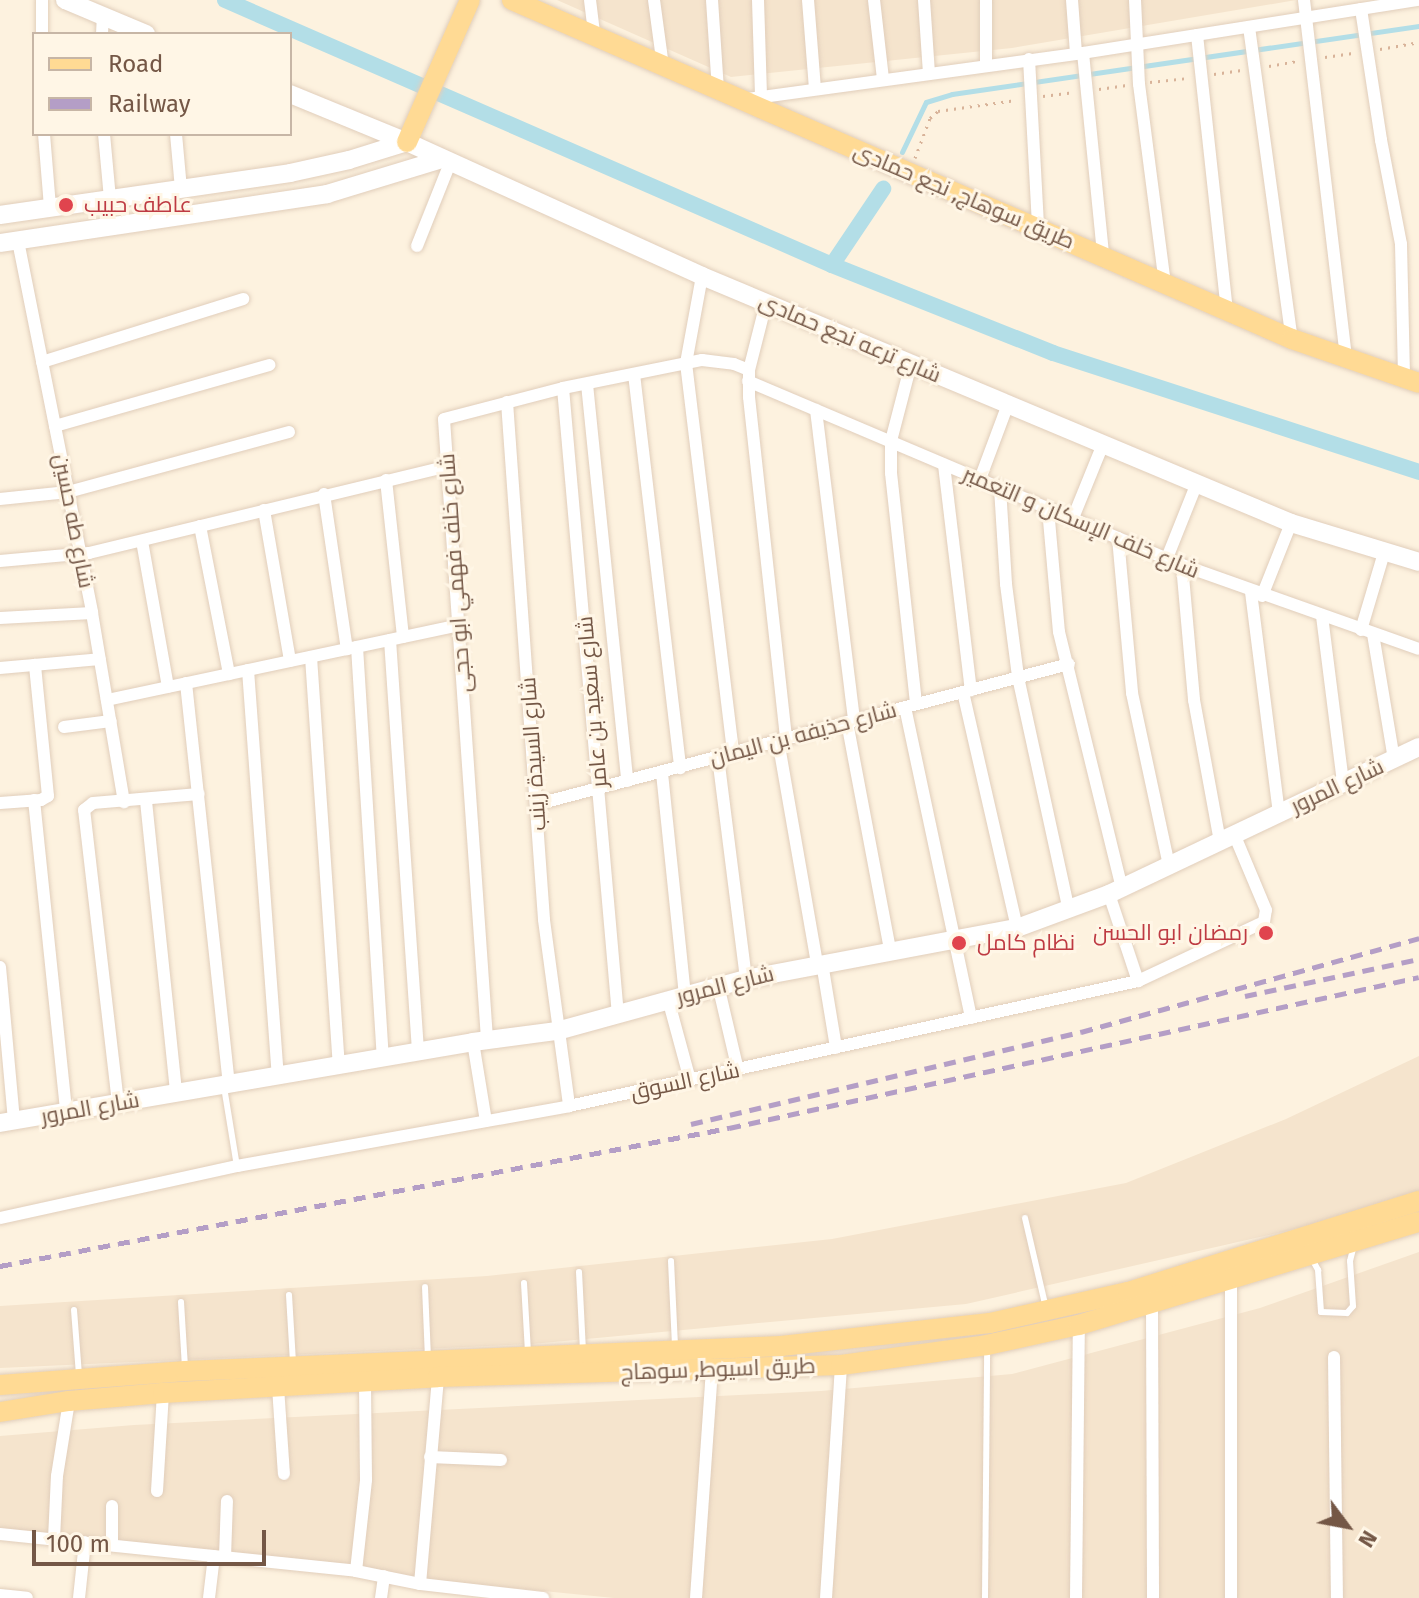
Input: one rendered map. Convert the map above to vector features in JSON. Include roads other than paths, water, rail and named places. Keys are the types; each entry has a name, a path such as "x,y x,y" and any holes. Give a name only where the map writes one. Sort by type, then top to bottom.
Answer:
{"main road":[{"name":"طريق سوهاج, نجع حمادى","path":"519,2 718,90 751,99 1292,339 1412,381"},
{"path":"407,142 466,9"},
{"name":"طريق اسيوط, سوهاج","path":"0,1385 293,1365 712,1371 841,1365 987,1345 1079,1325 1231,1281 1419,1201"},
{"name":"طريق اسيوط, سوهاج","path":"0,1412 69,1401 163,1393 365,1382 433,1368 528,1355 676,1350 919,1332 1047,1312 1306,1248 1360,1241 1419,1222"},
{"path":"919,1332 913,1343 923,1353"},
{"path":"866,1338 873,1348 868,1361"}],"street":[{"path":"42,0 42,32"},
{"path":"65,0 103,25 136,32"},
{"path":"590,0 595,38"},
{"path":"654,0 663,67"},
{"path":"712,0 718,90"},
{"path":"758,0 751,99 1197,35 1361,9 1378,3 1419,0"},
{"path":"808,0 815,88"},
{"path":"874,0 883,79"},
{"path":"924,0 929,73"},
{"path":"986,0 986,64"},
{"path":"1072,0 1103,255"},
{"path":"1135,0 1139,84 1165,283"},
{"path":"1304,0 1346,360"},
{"path":"1361,9 1401,244 1412,381"},
{"path":"1249,27 1292,339"},
{"path":"1197,35 1227,310"},
{"path":"1029,59 1038,226"},
{"name":"شارع ترعه نجع حمادى","path":"292,95 407,142 702,276 1291,523 1419,562"},
{"path":"44,136 50,207"},
{"path":"104,136 110,199"},
{"path":"176,136 181,189"},
{"path":"0,215 320,167 407,142"},
{"path":"9,242 327,194 446,161"},
{"path":"417,246 446,161"},
{"name":"شارع طه حسين","path":"9,242 42,362 92,613 124,802"},
{"path":"702,276 686,363 733,753"},
{"path":"42,362 243,299"},
{"path":"766,303 749,376 782,739 836,1048"},
{"path":"1404,307 1419,307"},
{"name":"شارع خلف فهمي ابو حجى","path":"486,1121 445,418 563,388 686,363 718,361 749,376"},
{"path":"911,364 891,441 893,507 910,706 971,1018"},
{"path":"55,426 269,365"},
{"path":"634,374 680,768"},
{"name":"شارع خلف الإسكان و التعمير","path":"749,376 816,410 1182,565 1256,594 1419,649"},
{"path":"587,384 627,781"},
{"name":"شارع سعيد بن عامر","path":"563,388 618,1015"},
{"name":"شارع السيدة زينب","path":"507,402 544,920 569,1106"},
{"path":"980,479 1008,404"},
{"path":"816,410 851,721 890,949"},
{"path":"0,499 68,492 289,432"},
{"path":"1073,518 1103,444"},
{"path":"944,465 967,691 1017,928"},
{"path":"0,561 80,554 142,541 448,466"},
{"path":"386,480 418,1051"},
{"path":"1167,558 1197,483"},
{"path":"1000,488 1006,584 1018,677 1069,911"},
{"path":"324,494 352,648 383,1057"},
{"path":"1048,509 1059,632 1069,664 1115,891 1138,981"},
{"path":"264,510 290,661"},
{"path":"1279,813 1256,594 1291,523"},
{"path":"200,526 229,674"},
{"path":"1118,538 1132,693 1169,866"},
{"path":"142,541 168,687"},
{"path":"1384,553 1367,632 1394,759"},
{"path":"1182,565 1194,700 1227,838"},
{"path":"0,618 92,613"},
{"path":"1322,616 1343,783"},
{"path":"107,700 459,625"},
{"path":"311,657 339,1065"},
{"path":"0,668 100,659"},
{"name":"شارع حذيفه بن اليمان","path":"538,804 1069,664"},
{"path":"0,803 45,799 48,792 35,665"},
{"path":"248,670 278,1075"},
{"path":"186,683 226,1084"},
{"path":"64,727 111,721"},
{"name":"شارع المرور","path":"7,1122 480,1040 557,1031 718,985 890,949 1017,928 1069,911 1115,891 1419,747"},
{"path":"718,757 746,979"},
{"path":"662,773 676,997 690,1080"},
{"path":"118,1103 84,810 93,803 146,801 199,794"},
{"path":"34,800 66,1112"},
{"path":"146,801 176,1092"},
{"name":"شارع السوق","path":"0,1218 237,1166 569,1106 1138,981 1264,922 1266,910 1227,838"},
{"path":"0,967 7,1122"},
{"path":"718,985 738,1070"},
{"path":"1231,1281 1231,1598"},
{"path":"1152,1304 1153,1598"},
{"path":"1076,1598 1079,1325"},
{"path":"1334,1357 1337,1598"},
{"path":"826,1598 841,1365"},
{"path":"420,1584 433,1368"},
{"path":"696,1598 712,1371"},
{"path":"356,1571 366,1480 365,1382"},
{"path":"278,1387 284,1474"},
{"path":"157,1491 163,1393"},
{"path":"54,1539 57,1476 69,1401"},
{"path":"430,1457 501,1460"},
{"path":"209,1598 227,1501"},
{"path":"112,1506 112,1545"},
{"path":"0,1534 356,1571 420,1584 543,1598"},
{"path":"79,1598 85,1542"},
{"path":"381,1598 384,1576"},
{"path":"0,1595 27,1598"}],"lane":[{"path":"226,1084 237,1166"},
{"path":"1025,1218 1047,1312"},
{"path":"1306,1248 1318,1270 1321,1312 1347,1313 1353,1306 1351,1253 1360,1241"},
{"path":"671,1261 676,1350"},
{"path":"579,1272 583,1353"},
{"path":"524,1283 528,1355"},
{"path":"425,1287 433,1368"},
{"path":"289,1295 293,1365"},
{"path":"181,1302 185,1371"},
{"path":"74,1310 79,1378"},
{"path":"985,1598 987,1345"}],"waterway":[{"path":"225,0 832,265 1053,353 1419,472"},
{"path":"902,152 926,102 952,94 1419,26"},
{"path":"832,265 883,189"}],"railway":[{"path":"691,1124 1081,1032 1419,938"},
{"path":"1245,996 1419,959"},
{"path":"0,1266 729,1128 1419,977"}],"place":[{"name":"عاطف حبيب","path":"66,205"},
{"name":"رمضان ابو الحسن","path":"1266,933"},
{"name":"نظام كامل","path":"959,943"}]}
